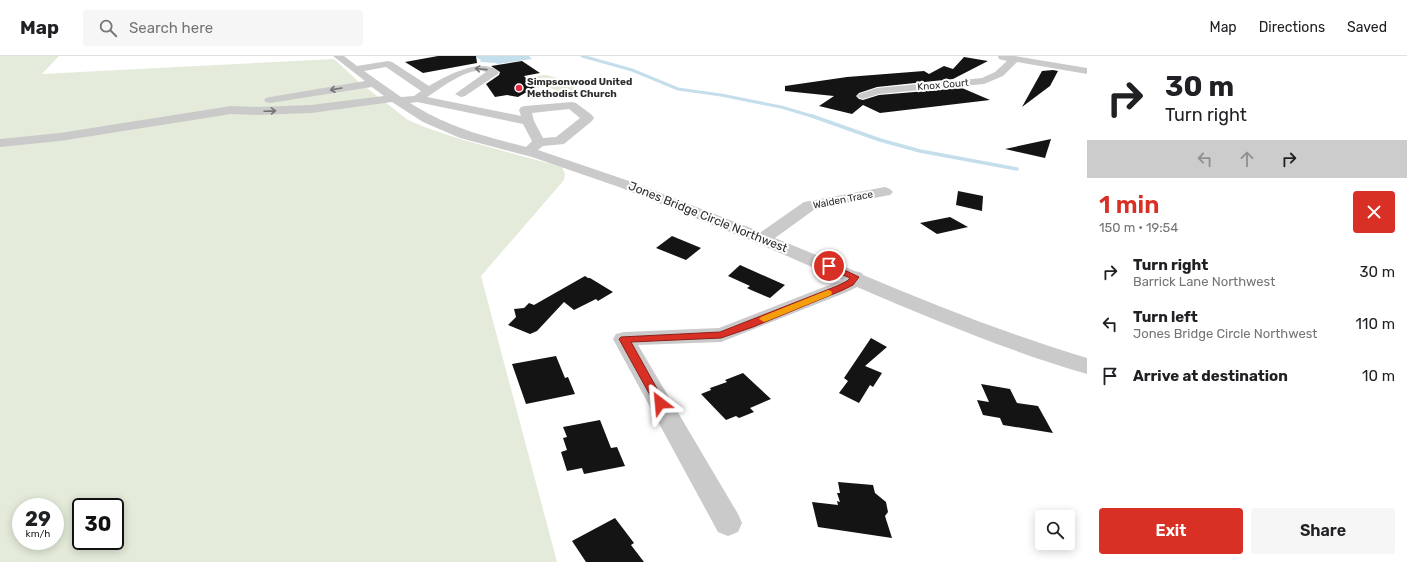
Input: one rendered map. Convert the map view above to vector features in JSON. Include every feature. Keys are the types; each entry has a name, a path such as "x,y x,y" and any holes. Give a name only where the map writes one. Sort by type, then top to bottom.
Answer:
{"street":[{"name":"Jones Bridge Circle Northwest","path":"338,56 396,99 427,119 464,135 534,147 855,277 935,313 1085,368"},
{"path":"999,56 1087,71"},
{"name":"Knox Court","path":"863,96 877,91 984,81 998,74 1015,59"},
{"path":"356,69 388,64 422,95 522,112 572,105 588,118 559,141 534,147 522,112"},
{"path":"422,95 459,73 477,67 485,68 494,72 462,94"},
{"path":"0,143 60,137 231,110 255,103 375,83"},
{"path":"231,110 258,111 311,109 422,95 462,94 477,97"},
{"path":"545,108 569,132"},
{"name":"Walden Trace","path":"763,239 810,205 885,192"},
{"path":"728,523 624,339 721,335 840,288 850,283 855,277"}],"green space":[{"path":"0,56 59,56 42,74 334,59 359,82 408,120 460,139 562,167 565,174 564,180 481,276 557,562 0,562"},
{"path":"544,75 555,77 573,87 575,95 566,95 546,86 534,88 525,78"}],"water":[{"path":"475,56 529,56 532,59 497,64 480,62 481,60"}],"building":[{"path":"438,56 476,56 477,63 423,73 405,62"},
{"path":"964,57 988,61 953,79 877,87 859,93 856,96 863,100 879,95 962,88 990,100 880,113 863,105 852,114 819,106 834,96 785,91 785,86 847,77 924,71 929,74 944,66 953,69"},
{"path":"522,61 540,73 524,76 538,92 525,93 518,97 507,95 495,97 486,84 499,75 500,72 491,66"},
{"path":"1042,71 1058,71 1050,86 1022,107"},
{"path":"1051,139 1045,158 1005,149"},
{"path":"958,191 983,196 982,211 956,205"},
{"path":"950,217 968,227 937,234 920,223"},
{"path":"672,236 701,248 686,260 656,248"},
{"path":"740,265 785,285 770,298 751,290 747,288 750,286 728,276"},
{"path":"585,276 613,292 598,301 596,299 574,310 564,302 537,331 530,334 508,325 516,317 514,309 524,308 529,303 534,305"},
{"path":"871,338 887,347 865,366 882,373 873,387 870,385 859,403 839,393 848,381 844,378"},
{"path":"556,356 565,378 568,377 575,394 526,404 512,364"},
{"path":"743,373 771,399 750,408 754,412 739,418 736,416 726,420 701,394 711,390 710,388 727,382 725,380"},
{"path":"981,384 1010,389 1017,403 1038,406 1053,433 1003,425 1000,418 983,415 977,400 989,402"},
{"path":"600,420 611,448 617,447 625,466 584,474 582,468 567,471 561,452 567,450 563,438 567,437 563,427"},
{"path":"838,482 873,485 875,493 886,502 888,512 885,516 892,538 818,527 812,502 838,505 837,501 840,502 837,493 840,493"},
{"path":"615,518 634,543 631,545 644,562 586,562 572,541"}],"waterway":[{"path":"582,56 632,70 678,89 721,95 781,107 814,117"},
{"path":"814,117 880,140 920,151 1017,169"}],"slow traffic":[{"path":"764,319 828,293"}],"place":[{"name":"Simpsonwood United Methodist Church","path":"519,88"}],"route":[{"path":"660,403 624,339 721,335 750,325 840,288 850,283 855,277 829,266"}]}
